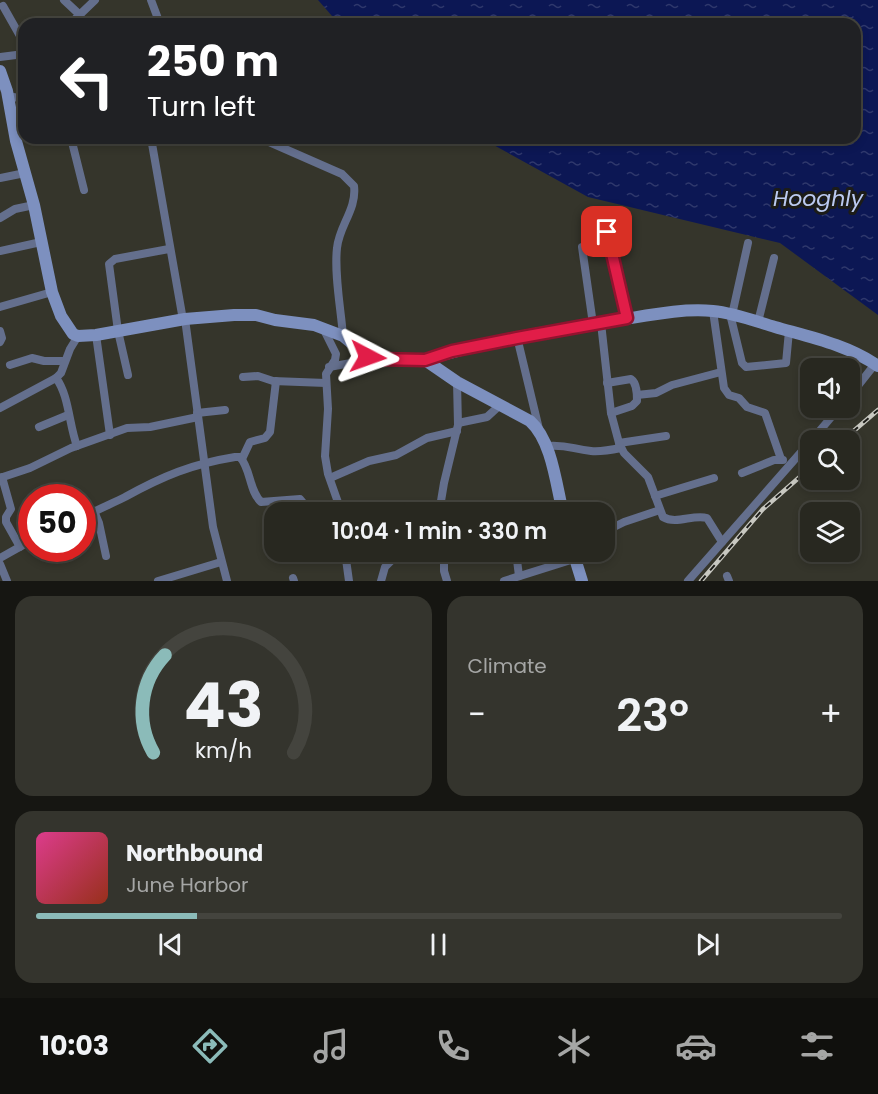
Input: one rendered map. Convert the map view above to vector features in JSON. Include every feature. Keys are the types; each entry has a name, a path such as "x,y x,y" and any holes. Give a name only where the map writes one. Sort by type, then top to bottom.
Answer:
{"main road":[{"path":"0,71 34,205 52,292 68,328 78,336 184,320 244,314 323,328 343,336 361,353 376,359 425,360 452,351 597,323 686,311 713,311 731,314 848,350 877,365"},
{"path":"425,360 457,382 530,421 539,429 546,446 560,502"},
{"path":"576,562 582,581"}],"street":[{"path":"64,0 80,15"},
{"path":"77,18 95,0"},
{"path":"151,0 158,18"},
{"path":"3,6 18,32"},
{"path":"0,57 18,55"},
{"path":"8,96 18,98"},
{"path":"72,144 84,190"},
{"path":"152,144 184,320 213,526 227,581"},
{"path":"274,144 342,174 354,186 354,203 340,235 337,250 343,336"},
{"path":"0,178 25,173"},
{"path":"0,218 15,208 34,205"},
{"path":"601,213 617,270 627,318"},
{"path":"0,251 41,242"},
{"path":"748,243 731,314 742,363 746,367 786,363 789,331"},
{"path":"582,247 611,412 620,446 648,477 665,518 672,520 698,516 707,518 722,542"},
{"path":"129,375 118,331 110,262 115,259 170,249"},
{"path":"758,322 774,258"},
{"path":"0,307 52,292"},
{"path":"713,311 726,392 740,398 747,407 765,413 780,459"},
{"path":"323,328 336,354 326,374 328,409 325,456 338,502"},
{"path":"0,331 0,342"},
{"path":"96,335 110,435"},
{"path":"0,408 56,378 61,373 64,360 78,336"},
{"path":"517,338 539,429"},
{"path":"10,365 32,358 44,361 64,360"},
{"path":"329,368 376,359"},
{"path":"860,384 877,365"},
{"path":"638,395 656,393 672,385 721,372"},
{"path":"243,378 258,376 276,381 326,383"},
{"path":"56,378 63,391 77,446"},
{"path":"607,383 631,379 638,395 637,401 632,406 611,412"},
{"path":"276,381 270,432 265,438 250,442 242,459 256,497 261,502 300,499 302,502"},
{"path":"441,502 458,427 457,382"},
{"path":"330,478 369,461 396,455 427,438 487,417 499,406"},
{"path":"18,543 6,522 11,509 1,477 30,468 77,446 127,428 150,427 225,410"},
{"path":"39,427 68,416"},
{"path":"820,430 830,418"},
{"path":"546,446 566,445 597,452 666,436"},
{"path":"688,581 800,452"},
{"path":"96,510 125,497 144,485 205,462 235,457 242,459"},
{"path":"742,473 769,461 780,459 790,464"},
{"path":"655,496 714,478"},
{"path":"615,526 660,510"},
{"path":"96,516 106,556"},
{"path":"0,558 18,548"},
{"path":"158,581 221,562"},
{"path":"346,562 349,581"},
{"path":"381,581 385,567 390,562"},
{"path":"444,562 447,581"},
{"path":"517,562 519,576"},
{"path":"504,581 556,562"},
{"path":"0,564 7,581"}],"water":[{"name":"Hooghly","path":"318,0 878,0 878,315 780,243 588,197 492,144 861,144 861,18 334,18"}],"railway":[{"path":"855,430 878,410"},
{"path":"701,581 763,509 800,477"}],"route":[{"path":"368,357 425,360 452,351 627,318 607,232"}]}
